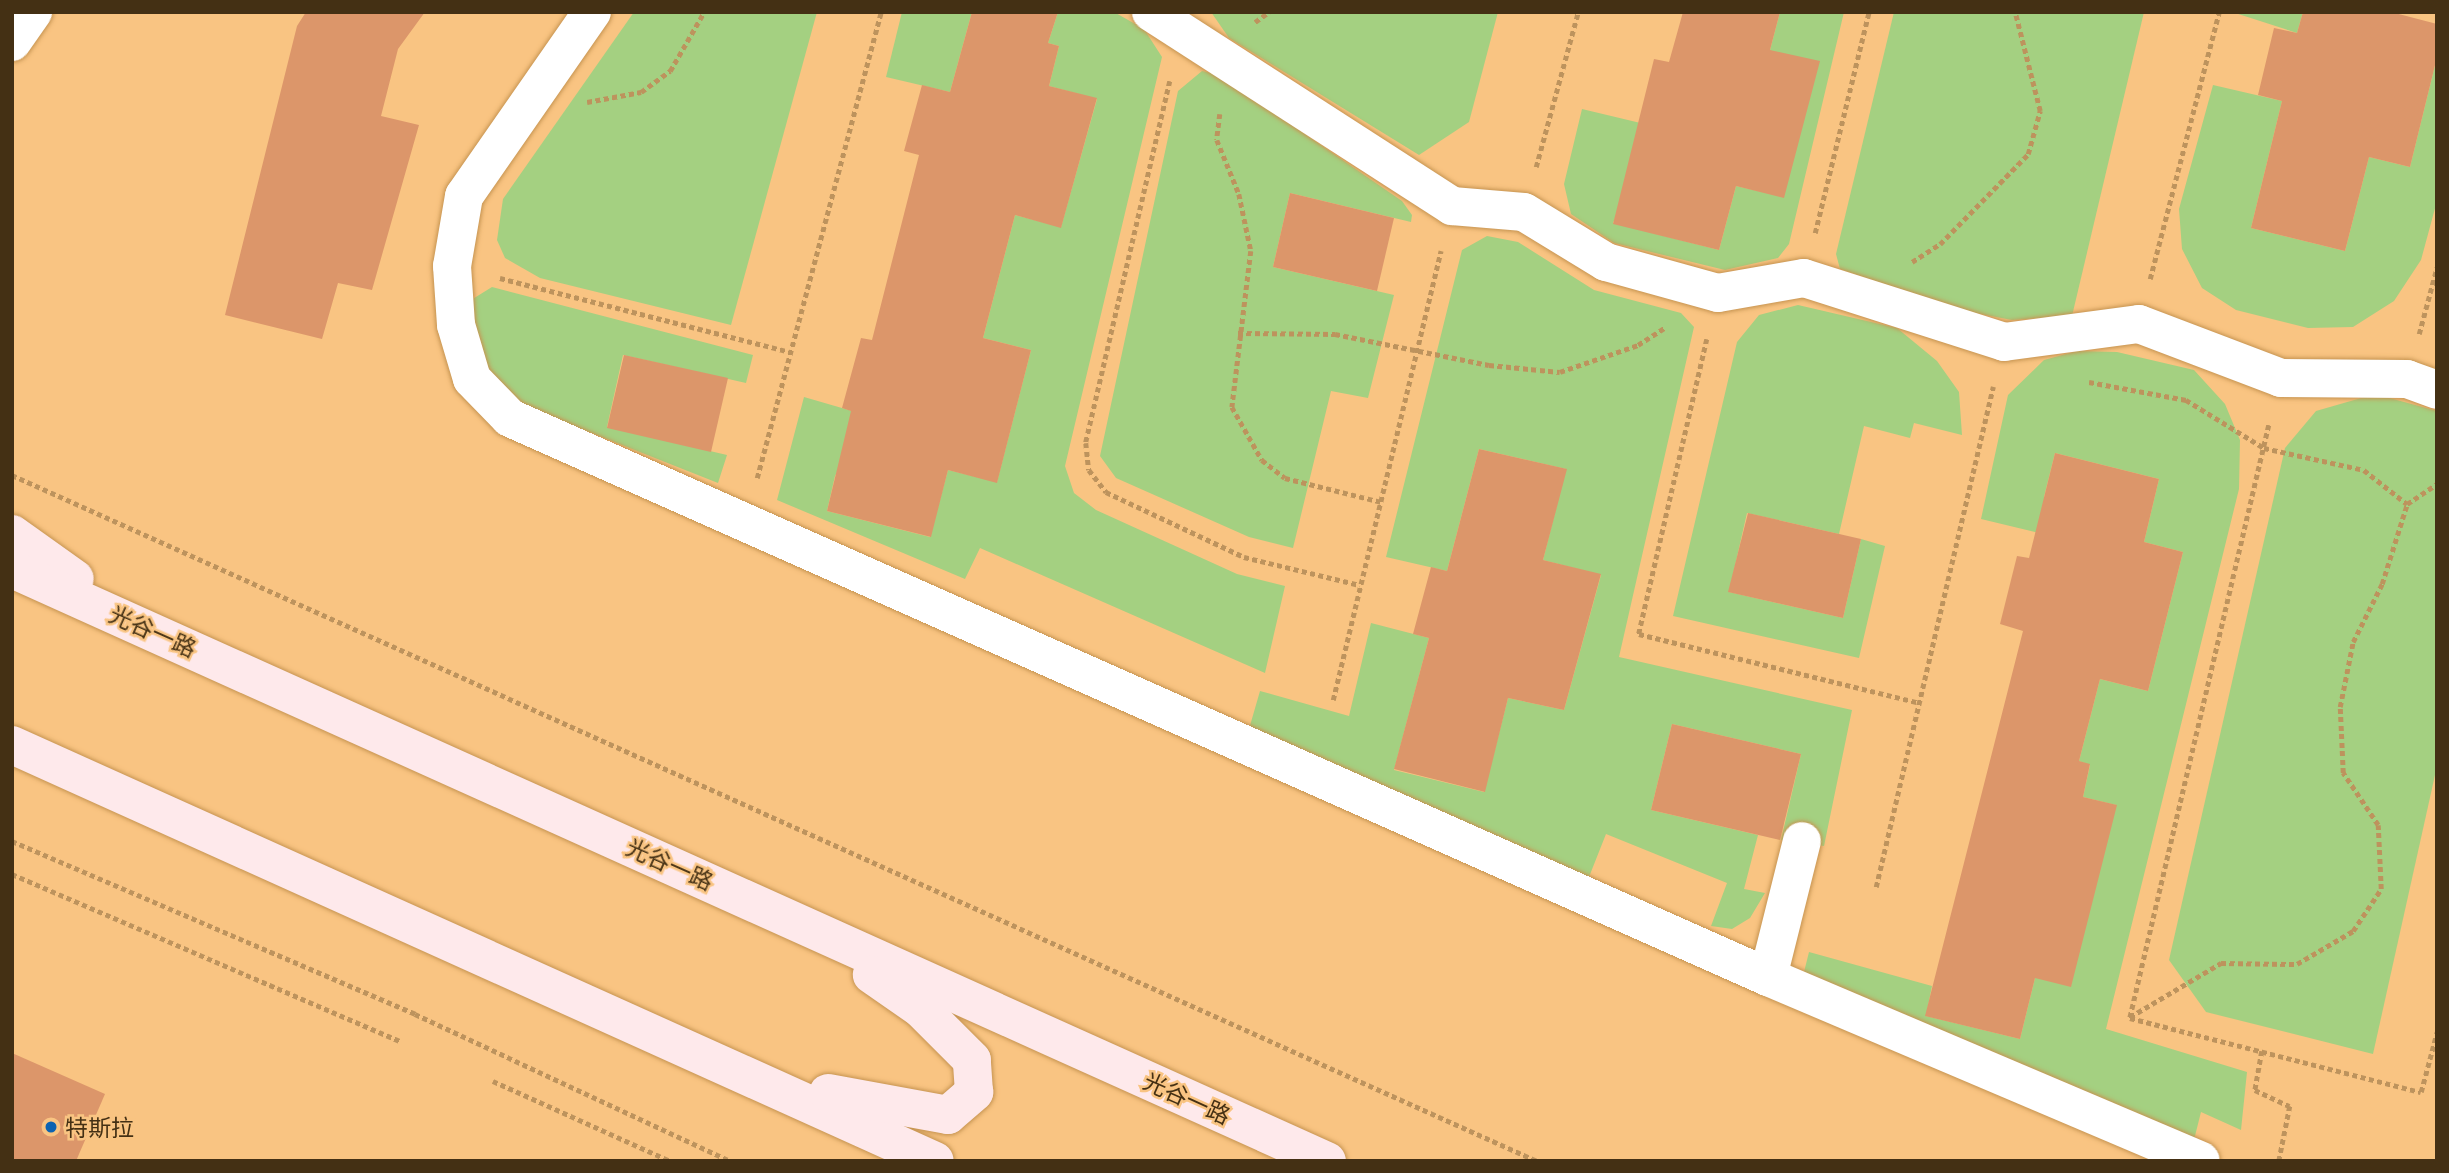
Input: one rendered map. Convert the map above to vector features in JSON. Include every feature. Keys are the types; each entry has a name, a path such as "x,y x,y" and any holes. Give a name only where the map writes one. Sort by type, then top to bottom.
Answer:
{"main road":[{"path":"12,534 140,625"},
{"name":"光谷一路","path":"12,569 1327,1161"},
{"path":"12,744 935,1161"},
{"path":"731,1069 880,1106 948,1115 975,1092 972,1060 921,1009 790,918"}],"street":[{"path":"12,42 33,12"},
{"path":"592,12 464,196 452,266 456,325 472,379 510,418 1768,977 2201,1161"},
{"path":"1167,21 1452,206 1524,212 1606,262 1718,293 1804,278 2004,342 2138,324 2281,378 2422,385"},
{"path":"1768,977 1802,841"}],"path":[{"path":"535,94 593,103 641,92 670,71 704,12"},
{"path":"765,448 881,12"},
{"path":"1524,212 1578,12"},
{"path":"1804,278 1869,12"},
{"path":"1857,295 1940,244 2028,154 2040,111 2015,12"},
{"path":"2138,324 2219,12"},
{"path":"1167,21 1086,443 1089,470 1106,492 1244,557 1360,585"},
{"path":"1236,64 1217,140 1239,194 1251,251 1238,333 1232,407 1262,460 1285,478 1381,502"},
{"path":"1333,700 1452,206"},
{"path":"452,266 791,352"},
{"path":"2422,385 2437,267"},
{"path":"1238,333 1335,334 1560,372 1638,345 1718,293"},
{"path":"1718,293 1640,634 1919,702"},
{"path":"1876,887 2004,342"},
{"path":"2130,1018 2281,378"},
{"path":"2084,382 2110,382 2186,400 2264,448 2364,470 2407,504"},
{"path":"1993,385 2006,385"},
{"path":"12,475 1537,1161"},
{"path":"2130,1018 2221,963 2297,964 2353,931 2381,889 2378,825 2343,773 2340,707 2353,642 2382,584 2407,504 2437,484"},
{"path":"12,841 415,1014 730,1161"},
{"path":"12,874 400,1041"},
{"path":"2130,1018 2421,1092 2437,1032"},
{"path":"2262,1051 2255,1090 2290,1106 2279,1161"},
{"path":"493,1081 670,1161"}],"green space":[{"path":"634,12 817,12 731,325 540,278 505,258 497,240 503,199"},
{"path":"902,12 972,12 950,92 886,77"},
{"path":"1058,12 1114,12 1144,29 1162,57 1065,466 1074,493 1096,510 1237,574 1285,586 1265,673 980,548 965,579 777,500 804,397 866,415 835,476 827,511 930,537 948,470 997,482 1031,350 983,338 1015,215 1061,227 1097,99 1049,86 1059,46 1048,43"},
{"path":"1211,12 1498,12 1469,122 1419,155 1229,38"},
{"path":"1780,12 1844,12 1789,244 1778,258 1725,270 1614,243 1571,214 1564,184 1582,109 1653,126 1613,223 1719,250 1736,186 1784,197 1770,50"},
{"path":"1894,12 2144,12 2072,316 2012,320 1959,310 1840,269 1836,254"},
{"path":"2232,12 2303,12 2297,33"},
{"path":"2437,57 2437,201 2421,260 2394,301 2353,327 2308,328 2236,310 2202,288 2182,249 2179,209 2213,85 2282,101 2251,228 2345,251 2369,157 2410,167"},
{"path":"1202,71 1219,75 1402,201 1412,215 1411,222 1290,193 1273,267 1394,295 1368,398 1331,391 1293,548 1249,537 1116,478 1100,456 1178,91"},
{"path":"1487,236 1518,242 1594,290 1681,313 1694,327 1619,657 1852,710 1824,846 1781,840 1801,754 1672,724 1651,810 1758,835 1744,889 1765,893 1750,918 1732,929 1711,926 1727,883 1606,834 1589,877 1249,729 1260,691 1349,716 1371,623 1429,638 1394,770 1484,792 1508,698 1564,710 1601,575 1543,560 1566,469 1479,449 1447,571 1386,557 1462,250"},
{"path":"492,287 753,355 746,383 623,355 607,427 727,455 718,483 516,403 486,371 471,327 471,300"},
{"path":"1798,305 1897,328 1937,361 1959,392 1962,435 1914,423 1910,438 1864,426 1839,534 1747,513 1729,592 1843,618 1861,539 1885,546 1859,658 1673,616 1737,342 1759,315"},
{"path":"2077,351 2117,352 2194,370 2225,404 2240,440 2239,489 2106,1029 2247,1072 2241,1130 2201,1112 2194,1140 1804,972 1809,952 1932,986 1926,1016 2020,1039 2035,978 2116,805 2083,797 2090,765 2079,761 2100,679 2148,691 2183,552 2144,542 2159,479 2055,453 2044,497 2047,535 1981,519 2008,395 2044,360"},
{"path":"2375,394 2437,411 2437,766 2373,1054 2206,1012 2169,960 2285,448 2316,411"}],"building":[{"path":"306,12 425,12 398,49 381,116 419,125 372,290 338,283 322,339 225,315 297,26"},
{"path":"972,12 1058,12 1048,43 1059,46 1049,86 1097,98 1061,228 1015,215 983,338 1031,350 997,483 948,470 931,537 827,511 851,411 842,408 861,338 872,340 919,155 904,151 922,85 950,92"},
{"path":"1683,12 1780,12 1770,50 1820,61 1784,198 1736,186 1719,250 1613,224 1654,59 1669,62"},
{"path":"2303,12 2391,12 2437,24 2437,57 2410,167 2369,157 2345,251 2251,228 2282,101 2258,95 2274,28 2297,33"},
{"path":"1290,193 1394,218 1377,291 1273,267"},
{"path":"624,355 728,378 711,452 607,428"},
{"path":"1479,449 1567,469 1543,560 1601,574 1564,710 1508,698 1485,792 1394,769 1429,638 1413,634 1431,567 1447,571"},
{"path":"2055,453 2159,479 2144,542 2183,552 2148,691 2100,679 2079,761 2090,764 2083,797 2117,805 2071,987 2035,978 2020,1039 1925,1016 2023,631 2000,624 2017,556 2029,558"},
{"path":"1748,513 1861,539 1843,618 1728,592"},
{"path":"1672,724 1801,754 1780,840 1651,810"},
{"name":"特斯拉","path":"12,1053 105,1094 76,1161 12,1161"}],"place":[{"name":"特斯拉","path":"51,1127"}]}
